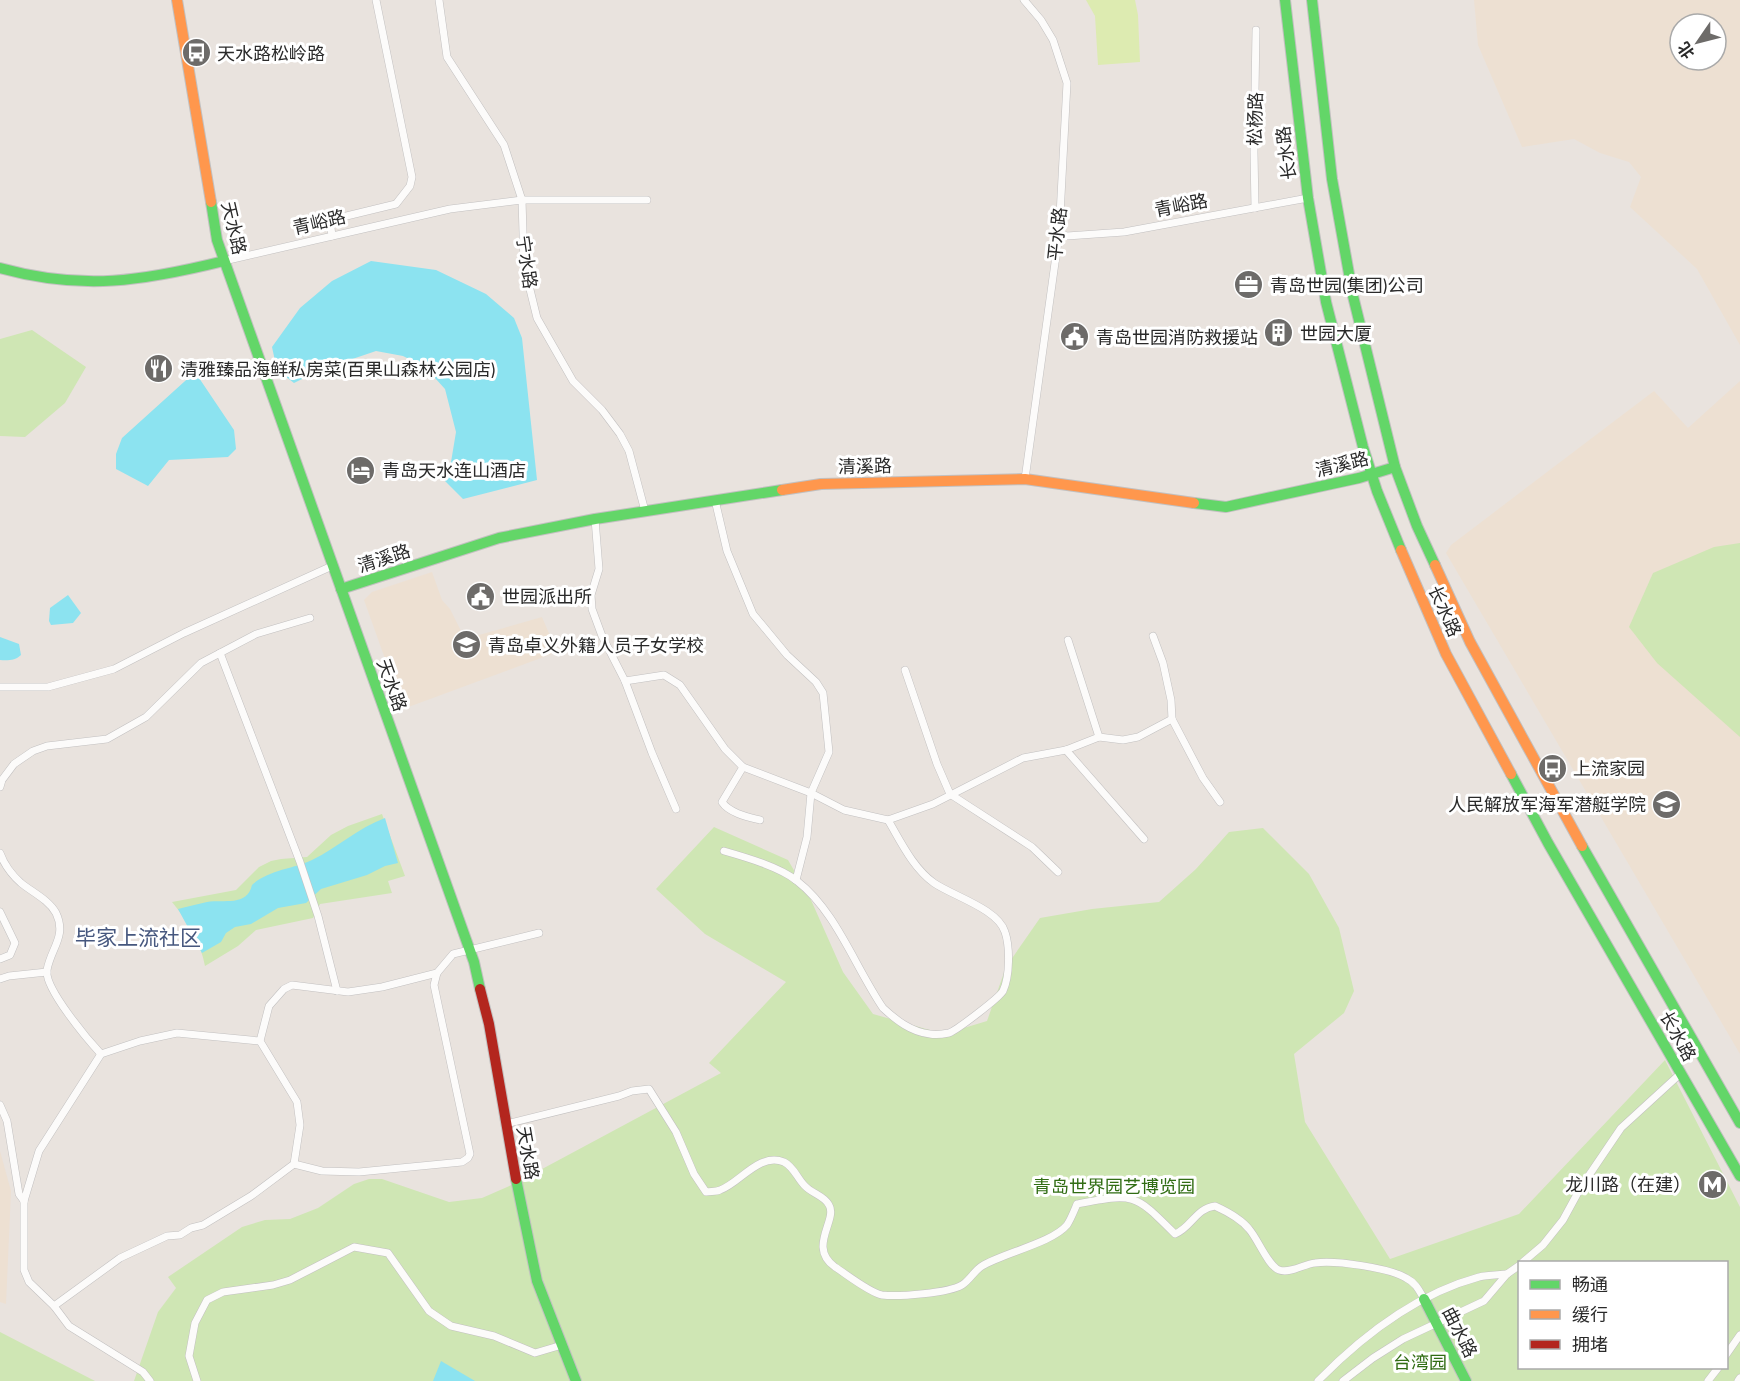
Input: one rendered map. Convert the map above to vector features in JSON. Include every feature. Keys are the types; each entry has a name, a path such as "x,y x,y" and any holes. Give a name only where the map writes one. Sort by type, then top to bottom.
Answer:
{"street":[{"name":"天水路","path":"177,0 217,240 470,950 489,1024 523,1221 537,1281 576,1381"},
{"path":"332,236 330,220 396,204 411,186 412,177 376,0"},
{"name":"宁水路","path":"439,0 447,57 504,145 522,200 524,266 537,318 573,381 602,410 620,434 629,451 645,511"},
{"name":"平水路","path":"1024,0 1041,20 1053,40 1067,83 1059,234 1025,479"},
{"name":"长水路","path":"1285,0 1308,198 1326,302 1371,475 1410,574 1446,654 1548,843 1740,1176"},
{"name":"长水路","path":"1312,0 1332,179 1353,296 1395,467 1418,526 1470,642 1586,853 1740,1123"},
{"name":"松杨路","path":"1255,208 1256,30"},
{"name":"青峪路","path":"1059,234 1067,236 1124,232 1308,198"},
{"name":"青峪路","path":"0,268 52,279 98,282 161,276 450,209 522,200 647,200"},
{"name":"清溪路","path":"341,589 499,538 595,519 821,484 1025,479 1226,507 1371,475 1395,467"},
{"path":"715,500 727,550 753,614 787,655 816,682 823,693 829,752 811,793 807,837 796,880"},
{"path":"595,519 599,569 591,595 592,609 602,636 625,681 676,809"},
{"path":"0,687 48,687 114,669 184,633 332,566"},
{"path":"0,787 2,780 14,764 33,751 47,746 107,739 146,717 201,663 256,634 310,618"},
{"path":"1153,636 1163,663 1172,719 1203,778 1220,802"},
{"path":"1068,640 1099,737"},
{"path":"220,652 300,862 318,916 336,991"},
{"path":"905,670 937,764 950,794 1032,848 1058,872"},
{"path":"625,681 664,675 680,685 725,749 743,767 811,793 844,810 888,820 933,804 1023,758 1066,750 1099,737 1123,740 1138,737 1172,719"},
{"path":"1066,750 1144,839"},
{"path":"743,767 722,802 732,810 760,820"},
{"path":"724,851 753,860 796,880 823,907 883,1008 897,1020 913,1029 930,1034 949,1033 1002,993 1007,978 1005,931 995,918 933,883 911,858 888,820"},
{"path":"0,854 20,882 55,911 61,929 47,972 51,986 82,1034 101,1054"},
{"path":"0,912 15,943 10,955 0,959"},
{"path":"294,1164 322,1171 359,1172 462,1162 468,1158 470,1154 434,985 437,973 453,954 539,933"},
{"path":"0,979 47,972"},
{"path":"54,1306 120,1258 167,1236 180,1234 202,1225 251,1196 294,1164 300,1125 297,1102 260,1041 268,1006 284,989 292,986 348,992 382,987 437,973"},
{"path":"150,1381 143,1372 69,1326 54,1306 29,1282 24,1270 24,1201 39,1151 101,1054 140,1041 177,1033 260,1041"},
{"path":"1524,1261 1543,1245 1563,1220 1581,1186 1621,1128 1680,1074"},
{"path":"507,1124 632,1091 649,1089 676,1132 694,1174 706,1192 723,1189 761,1163 772,1160 783,1162 792,1168 812,1193 826,1200 830,1206 831,1211 822,1239 826,1256 832,1265 879,1295 913,1296 962,1286 980,1267 1054,1235 1066,1225 1077,1204 1124,1197 1146,1205 1175,1234 1180,1233 1200,1212 1209,1206 1215,1206 1248,1227 1278,1270 1290,1270 1305,1264 1324,1262 1367,1267 1405,1277 1417,1285 1424,1299"},
{"path":"0,1105 7,1121 19,1194 24,1201"},
{"path":"197,1381 189,1356 195,1323 207,1300 223,1292 273,1285 290,1280 354,1247 388,1253 429,1311 451,1326 494,1336 535,1353 562,1345"},
{"path":"1343,1381 1373,1358 1403,1340 1484,1300 1507,1274 1518,1266"},
{"path":"1318,1381 1391,1318 1424,1299 1480,1277 1507,1274"},
{"name":"曲水路","path":"1424,1299 1466,1381"},
{"path":"1728,1352 1740,1335"},
{"path":"1708,1381 1717,1369"}],"shaded area":[{"path":"1474,0 1740,0 1740,345 1697,269 1630,207 1641,177 1629,162 1600,153 1574,139 1522,147 1478,45"},
{"name":"人民解放军海军潜艇学院","path":"1740,381 1740,1054 1446,553 1451,545 1654,391 1688,428"},
{"name":"青岛卓义外籍人员子女学校","path":"432,572 442,600 450,609 465,639 542,617 557,652 403,709 364,600 372,592"},
{"path":"0,1151 11,1191 6,1304 0,1302"}],"green space":[{"path":"1086,0 1135,0 1140,62 1098,65 1095,16"},
{"path":"32,330 86,367 65,403 25,437 0,436 0,339"},
{"path":"1740,543 1740,737 1657,663 1629,627 1653,573 1714,547"},
{"path":"382,814 405,876 388,881 392,893 320,904 313,918 256,930 238,946 205,966 193,932 172,902 236,890 259,867 271,861 307,857 331,835 348,826"},
{"name":"青岛世界园艺博览园","path":"714,827 788,860 811,900 843,972 873,1014 944,1034 987,1021 1006,967 1040,918 1092,909 1159,902 1196,869 1229,832 1263,828 1309,874 1339,928 1354,991 1344,1013 1294,1054 1305,1122 1390,1259 1519,1214 1665,1060 1740,1207 1740,1381 134,1381 158,1312 176,1288 168,1277 242,1227 265,1220 290,1219 318,1208 354,1184 369,1179 382,1179 449,1202 482,1198 516,1183 721,1073 709,1063 786,982 705,934 656,889"},
{"path":"0,1332 95,1381 0,1381"}],"water":[{"path":"371,261 436,270 486,294 514,318 522,338 537,480 463,499 439,475 451,462 456,432 445,389 425,367 403,356 376,351 320,370 294,383 277,370 272,347 300,308 332,281"},
{"path":"195,372 234,430 236,449 228,457 169,460 148,486 116,469 116,454 122,438"},
{"path":"68,595 81,613 73,623 51,625 50,608"},
{"path":"0,637 19,644 21,655 12,660 0,660"},
{"path":"385,818 398,863 321,889 306,903 278,908 251,924 235,927 226,933 221,942 202,953 178,909 207,902 234,901 245,897 252,885 265,876 312,860"},
{"path":"441,1361 475,1381 433,1381"}],"traffic: fast":[{"path":"1285,0 1308,198 1326,302 1363,447 1377,491 1401,550"},
{"path":"1312,0 1332,179 1353,296 1395,467 1417,526 1435,565"},
{"path":"211,202 217,240 474,962 480,989"},
{"path":"0,268 59,279 113,281 166,274 224,261"},
{"path":"1194,503 1226,507 1359,478 1395,467"},
{"path":"341,589 499,538 595,519 782,490"},
{"path":"1511,774 1548,843 1740,1176"},
{"path":"1582,846 1740,1123"},
{"path":"516,1179 537,1281 576,1381"},
{"path":"1424,1299 1466,1381"}],"traffic: slow":[{"path":"177,0 211,202"},
{"path":"782,490 821,484 1025,479 1194,503"},
{"path":"1401,550 1446,654 1511,774"},
{"path":"1435,565 1470,642 1582,846"}],"traffic: jam":[{"path":"480,989 489,1024 516,1179"}],"place":[{"name":"天水路松岭路","path":"196,53"},
{"name":"青岛世园(集团)公司","path":"1249,285"},
{"name":"世园大厦","path":"1279,333"},
{"name":"青岛世园消防救援站","path":"1075,337"},
{"name":"清雅臻品海鲜私房菜(百果山森林公园店)","path":"159,369"},
{"name":"青岛天水连山酒店","path":"361,470"},
{"name":"世园派出所","path":"481,596"},
{"name":"青岛卓义外籍人员子女学校","path":"467,645"},
{"name":"上流家园","path":"1552,768"},
{"name":"人民解放军海军潜艇学院","path":"1667,804"},
{"name":"龙川路（在建）","path":"1712,1184"}],"district":[{"name":"毕家上流社区","path":"138,937"}],"park label":[{"name":"台湾园","path":"1420,1362"}]}
